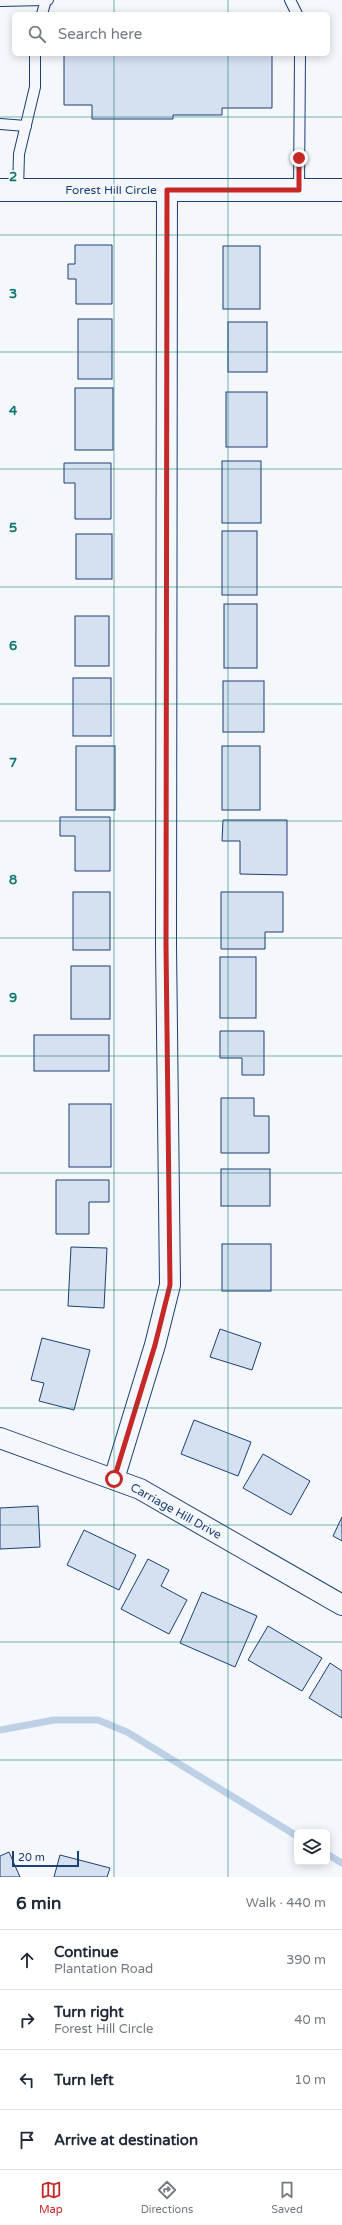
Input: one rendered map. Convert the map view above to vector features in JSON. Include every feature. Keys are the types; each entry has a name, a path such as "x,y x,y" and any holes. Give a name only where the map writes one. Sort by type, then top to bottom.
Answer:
{"street":[{"name":"Forest Hill Circle","path":"9,190 342,190"},
{"path":"114,1479 155,1345 170,1285 166,945 167,190"},
{"name":"Carriage Hill Drive","path":"0,1438 140,1489 342,1605"}],"lane":[{"path":"0,1 47,0 43,12"},
{"path":"292,1 296,12"},
{"path":"9,190 35,87 35,56"},
{"path":"299,190 300,56"},
{"path":"0,124 26,126"}],"building":[{"path":"64,56 272,56 272,108 222,108 222,115 173,115 173,119 92,119 92,105 64,105"},
{"path":"75,245 112,245 112,304 76,304 76,279 68,279 68,264 75,264"},
{"path":"223,246 260,246 260,309 223,309"},
{"path":"78,319 112,319 112,379 78,379"},
{"path":"228,322 267,322 267,372 228,372"},
{"path":"75,388 113,388 113,450 75,450"},
{"path":"226,392 267,392 267,447 226,447"},
{"path":"222,461 261,461 261,523 222,523"},
{"path":"64,463 111,463 111,519 75,519 75,483 64,483"},
{"path":"222,531 257,531 257,595 222,595"},
{"path":"76,534 112,534 112,579 76,579"},
{"path":"224,604 257,604 257,668 224,668"},
{"path":"75,616 109,616 109,666 75,666"},
{"path":"73,678 111,678 111,736 73,736"},
{"path":"223,681 264,681 264,732 223,732"},
{"path":"76,746 115,746 115,810 76,810"},
{"path":"222,746 260,746 260,810 222,810"},
{"path":"60,817 110,817 110,871 75,871 75,836 60,836"},
{"path":"223,820 287,820 287,875 240,874 240,841 222,841"},
{"path":"73,892 110,892 110,950 73,950"},
{"path":"221,892 283,892 283,932 265,932 265,949 221,949"},
{"path":"220,957 256,957 256,1018 220,1018"},
{"path":"71,966 110,966 110,1019 71,1019"},
{"path":"220,1031 264,1031 264,1075 242,1075 242,1058 220,1058"},
{"path":"34,1035 109,1035 109,1071 34,1071"},
{"path":"221,1098 254,1098 254,1116 269,1116 269,1153 221,1153"},
{"path":"69,1104 111,1104 111,1167 69,1167"},
{"path":"221,1169 270,1169 270,1206 221,1206"},
{"path":"56,1180 109,1180 109,1202 89,1202 89,1234 56,1234"},
{"path":"222,1244 271,1244 271,1291 222,1291"},
{"path":"71,1247 107,1248 104,1308 68,1306"},
{"path":"220,1329 261,1343 252,1370 210,1357"},
{"path":"42,1338 90,1350 74,1410 39,1401 44,1383 31,1380"},
{"path":"194,1420 251,1442 238,1476 181,1454"},
{"path":"263,1454 310,1481 291,1515 243,1488"},
{"path":"38,1506 40,1547 0,1549 0,1508"},
{"path":"342,1517 342,1541 333,1536"},
{"path":"84,1530 136,1555 119,1590 67,1565"},
{"path":"148,1559 169,1570 161,1586 187,1600 169,1634 121,1609"},
{"path":"202,1592 257,1616 235,1667 180,1643"},
{"path":"268,1626 322,1658 302,1691 248,1660"},
{"path":"330,1663 342,1671 342,1718 309,1698"},
{"path":"9,1852 20,1877 0,1877 0,1856"},
{"path":"60,1855 110,1868 107,1877 54,1877"}],"waterway":[{"path":"0,1730 54,1720 98,1720 127,1732 294,1834"},
{"path":"330,1856 342,1863"}],"route":[{"path":"114,1479 155,1345 170,1285 166,945 167,190 299,190 299,158"}]}
